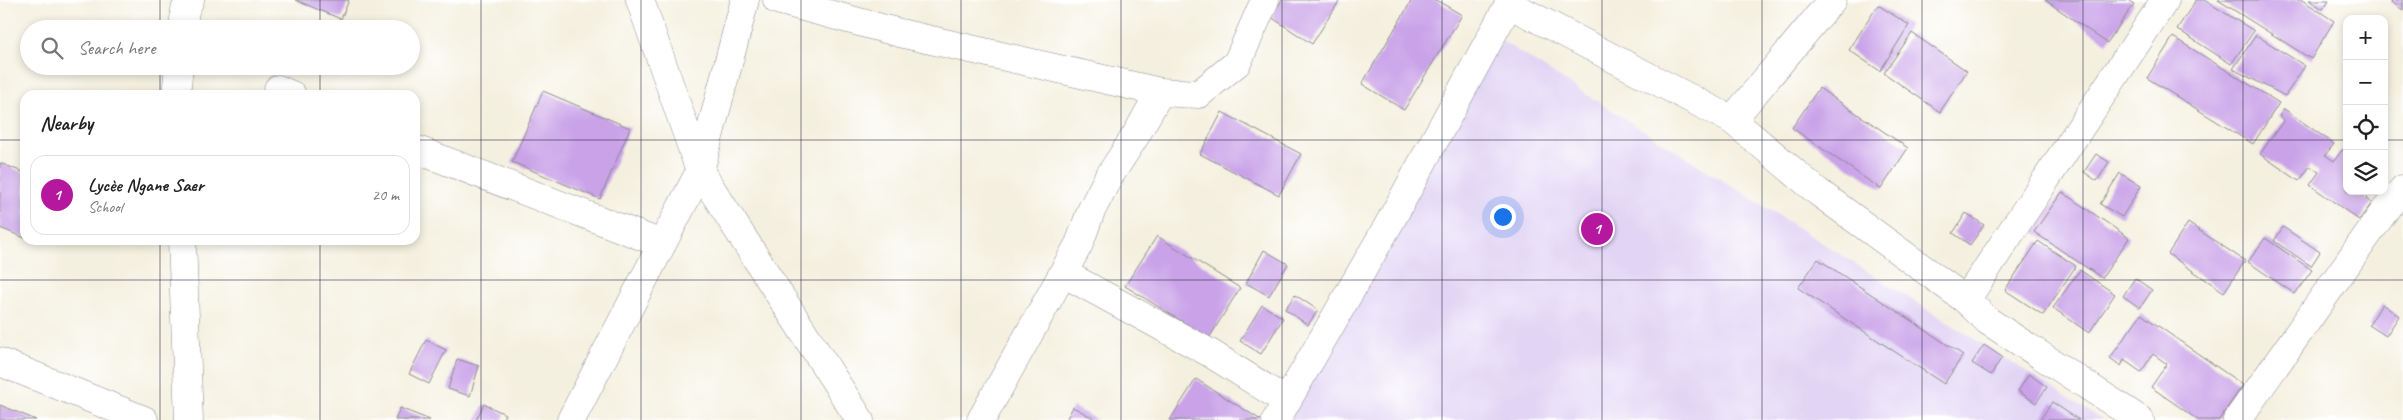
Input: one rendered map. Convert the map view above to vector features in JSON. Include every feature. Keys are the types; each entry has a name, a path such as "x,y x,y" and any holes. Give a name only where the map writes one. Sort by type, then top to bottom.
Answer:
{"street":[{"path":"184,20 185,10 190,0"},
{"path":"640,0 700,171 860,420"},
{"path":"571,420 700,171 745,0"},
{"path":"777,0 900,33 1160,92 1199,94 1237,63 1265,0"},
{"path":"1732,120 1832,0"},
{"path":"1966,300 2165,0"},
{"path":"1062,273 1210,353 1281,411 1390,222 1510,2 1732,120 1818,192 1966,300 1988,321 2140,420"},
{"path":"177,90 179,75"},
{"path":"981,420 1079,244 1091,211 1108,178 1136,135 1160,92"},
{"path":"420,151 662,244"},
{"path":"2238,420 2383,214 2403,189"},
{"path":"182,245 189,420"},
{"path":"0,362 144,420"}],"shaded area":[{"path":"1497,38 2103,420 1289,420"}],"building":[{"path":"295,0 349,0 341,19"},
{"path":"1282,0 1340,0 1312,44 1271,17"},
{"path":"1412,0 1436,0 1462,15 1404,110 1362,84"},
{"path":"2045,0 2128,0 2134,4 2107,43"},
{"path":"2196,0 2204,0 2254,31 2231,64 2177,29"},
{"path":"2218,0 2302,0 2334,21 2311,59"},
{"path":"2309,0 2329,0 2323,9"},
{"path":"2392,0 2403,0 2403,10 2391,2"},
{"path":"1878,5 1909,25 1880,71 1849,50"},
{"path":"1912,33 1967,71 1940,112 1884,73"},
{"path":"2256,35 2305,66 2285,96 2233,69"},
{"path":"2173,37 2279,103 2253,144 2147,78"},
{"path":"1819,88 1908,148 1881,189 1792,128"},
{"path":"543,91 630,128 600,199 512,162"},
{"path":"2284,109 2334,144 2325,155 2334,161 2343,151 2343,195 2368,195 2366,199 2372,203 2359,220 2310,185 2319,172 2310,166 2299,181 2260,154 2284,120 2279,116"},
{"path":"1222,112 1301,154 1279,195 1200,154"},
{"path":"2096,154 2109,162 2097,181 2084,172"},
{"path":"0,163 20,171 20,236 0,228"},
{"path":"2120,173 2141,186 2122,217 2100,204"},
{"path":"2062,192 2129,238 2102,278 2034,232"},
{"path":"1966,213 1984,225 1970,245 1953,233"},
{"path":"2188,223 2245,261 2224,292 2168,254"},
{"path":"2283,227 2320,252 2311,266 2274,241"},
{"path":"1157,236 1240,288 1209,338 1125,286"},
{"path":"2265,238 2312,270 2295,294 2248,262"},
{"path":"2038,241 2076,266 2043,315 2005,290"},
{"path":"1264,250 1288,264 1269,296 1246,283"},
{"path":"1818,259 1963,355 1944,384 1798,288"},
{"path":"2080,270 2115,294 2089,333 2053,308"},
{"path":"2135,278 2152,290 2140,308 2123,296"},
{"path":"1295,295 1318,310 1308,325 1285,309"},
{"path":"2382,304 2399,316 2386,336 2369,325"},
{"path":"1262,305 1283,318 1261,354 1240,341"},
{"path":"2141,314 2243,385 2219,420 2198,420 2151,387 2167,364 2153,354 2141,372 2124,360 2121,366 2110,358"},
{"path":"426,340 446,350 429,384 409,374"},
{"path":"1984,345 2002,357 1991,375 1972,363"},
{"path":"457,359 479,366 470,396 448,389"},
{"path":"2029,374 2047,387 2036,403 2018,391"},
{"path":"1196,379 1261,420 1170,420"},
{"path":"2052,402 2079,420 2040,420"},
{"path":"484,404 505,414 502,420 476,420"},
{"path":"0,405 36,420 0,420"},
{"path":"1073,407 1097,420 1066,420"},
{"path":"400,408 430,420 395,420"}],"place":[{"name":"Lycèe Ngane Saer","path":"1597,229"}]}
